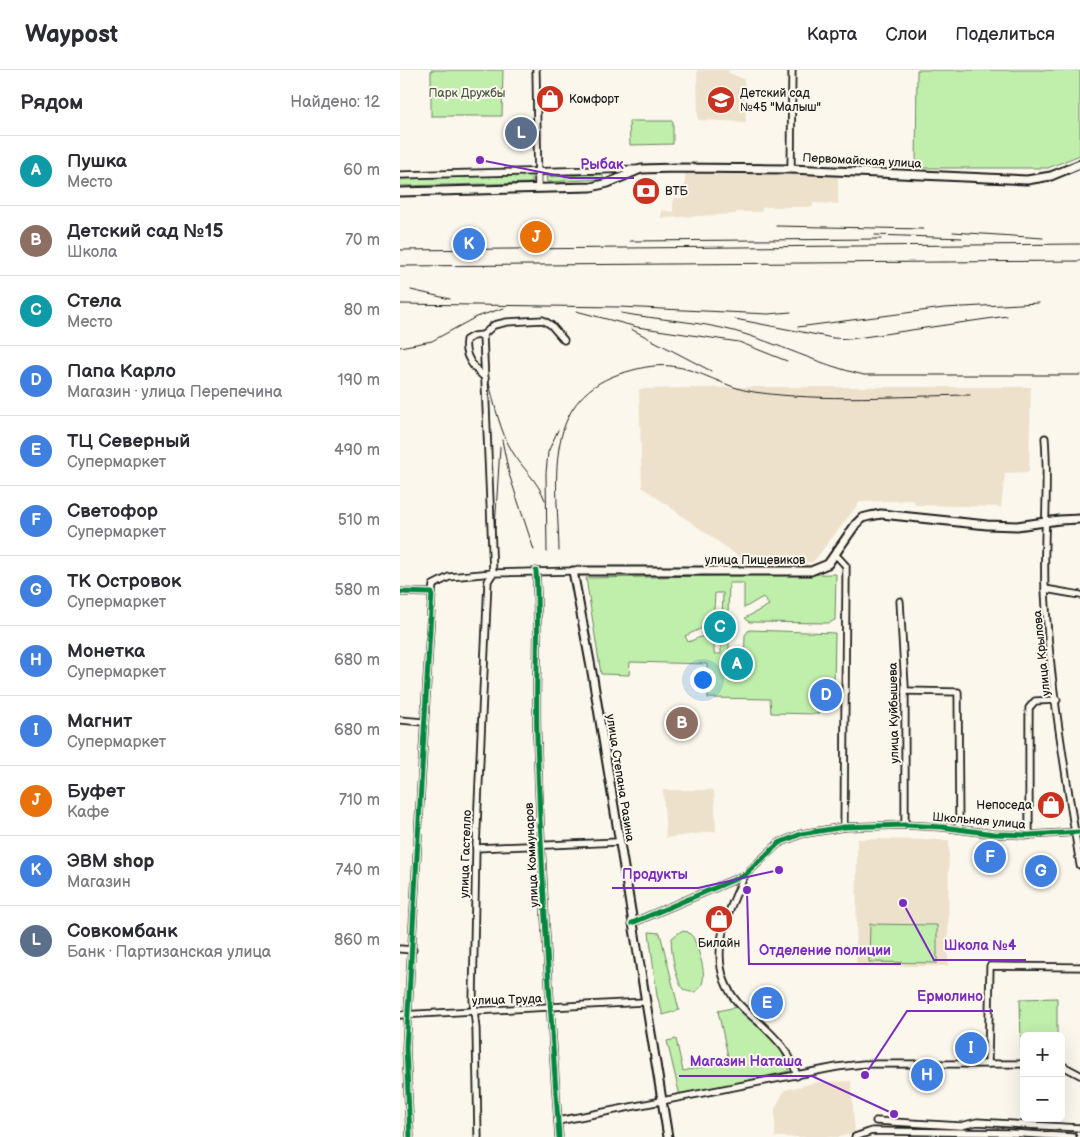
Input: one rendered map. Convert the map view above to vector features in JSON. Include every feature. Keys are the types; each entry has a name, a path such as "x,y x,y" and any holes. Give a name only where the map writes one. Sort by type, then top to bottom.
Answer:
{"main road":[{"name":"Первомайская улица","path":"400,192 591,187 608,183 641,169 791,169 1020,180 1051,176 1080,164"},
{"name":"улица Пищевиков","path":"573,572 811,571 820,569 836,555 850,532 862,518 881,514 987,525 1017,526 1080,519"},
{"name":"улица Степана Разина","path":"573,572 593,678 644,1002 668,1137"}],"street":[{"path":"536,70 538,188"},
{"path":"791,169 792,70"},
{"name":"Первомайская улица","path":"400,175 641,169"},
{"path":"485,378 476,370 465,348 466,340 473,336 482,335 494,325 507,322 543,320 551,325 564,340"},
{"name":"улица Гастелло","path":"478,1137 475,1011 473,1000 476,848 488,581 493,573 482,335"},
{"name":"улица Крылова","path":"1045,438 1048,478 1044,523 1045,589 1049,649 1078,832 1080,865"},
{"path":"836,555 846,566 844,827"},
{"name":"улица Пищевиков","path":"432,593 433,584 449,577 536,571 573,572"},
{"name":"улица Коммунаров","path":"536,571 539,608 537,733 541,847 559,1137"},
{"path":"1045,589 1080,595"},
{"path":"400,592 432,593 423,722 413,950 406,1048 410,1137"},
{"name":"улица Куйбышева","path":"900,601 904,691 906,825"},
{"path":"904,691 958,692 958,828"},
{"path":"1029,835 1029,708 1035,701 1057,700"},
{"path":"400,720 423,722"},
{"name":"Школьная улица","path":"745,875 786,839 801,834 844,827 906,825 958,828 994,834 1029,835 1078,832"},
{"path":"476,848 541,847 618,842"},
{"path":"632,923 745,875"},
{"path":"745,875 728,911 719,950 722,974 737,1002 781,1042 794,1064 796,1076"},
{"path":"400,949 413,950"},
{"path":"988,1064 990,966 1080,967"},
{"name":"улица Труда","path":"400,1016 550,1008 615,1002 644,1002"},
{"path":"558,1121 837,1067 864,1064 1020,1064"},
{"path":"1065,1067 1080,1075"},
{"path":"876,1121 961,1126 976,1122 1080,1128"},
{"path":"855,1137 872,1131 1009,1133 1073,1137"}],"shaded area":[{"name":"Детский сад №45 \"Малыш\"","path":"697,70 728,70 729,73 744,79 746,122 698,120"},
{"path":"685,170 838,173 838,204 813,203 813,207 763,207 761,212 661,218 661,210 673,212 673,198 685,198"},
{"path":"1031,387 1029,472 1005,473 1001,507 915,505 914,500 860,502 813,562 749,564 642,487 639,389"},
{"path":"663,790 714,790 716,831 666,838"},
{"path":"857,839 949,840 948,966 856,966"},
{"path":"851,1081 855,1133 839,1137 775,1137 775,1108 785,1090 818,1082"}],"green space":[{"name":"Парк Дружбы","path":"431,70 503,70 502,116 431,116"},
{"path":"917,70 1080,70 1080,155 1048,168 916,168"},
{"path":"629,121 673,121 673,144 630,145"},
{"path":"603,174 603,179 547,182 546,177"},
{"path":"532,175 532,183 400,186 400,179"},
{"path":"836,574 835,620 829,623 749,622 745,618 769,605 763,597 744,608 744,583 729,583 728,616 722,617 723,593 715,593 714,612 710,622 685,636 688,642 711,633 714,635 714,654 721,654 721,635 729,635 729,667 744,668 745,635 749,630 835,633 834,687 820,686 819,714 771,713 770,699 708,698 707,664 630,662 629,675 601,674 586,578"},
{"path":"870,924 937,925 937,963 869,962"},
{"path":"681,931 688,932 693,937 703,967 703,982 695,992 683,989 678,980 674,964 671,942 672,938"},
{"path":"649,932 660,933 679,1010 663,1015 657,996"},
{"path":"1057,998 1057,1032 1021,1032 1020,999"},
{"path":"736,1007 779,1044 789,1071 680,1096 667,1041 676,1039 683,1071 729,1061 718,1011"}],"railway":[{"path":"776,226 923,229"},
{"path":"953,232 1043,238"},
{"path":"875,235 962,238"},
{"path":"630,241 881,239"},
{"path":"400,250 1080,244"},
{"path":"400,266 1080,261"},
{"path":"411,290 450,299"},
{"path":"798,327 944,308 1039,303"},
{"path":"400,304 620,307 768,314 791,312"},
{"path":"400,347 432,341 476,317 504,308"},
{"path":"576,311 637,327 739,342 787,361"},
{"path":"621,313 706,325 734,331 831,366 864,375 1080,375"},
{"path":"735,319 833,338 850,339 1007,316"},
{"path":"631,329 711,371"},
{"path":"559,551 557,473 559,448 565,424 576,404 594,387 619,374 651,366 671,366 692,371 743,390 808,397 862,398 970,395"},
{"path":"489,383 504,435 516,457 545,500"},
{"path":"547,552 546,473 548,452 558,430"},
{"path":"502,440 509,474 534,550"},
{"path":"495,529 500,447"}],"cycle path":[{"path":"536,571 539,787 546,937 559,1137"},
{"path":"400,592 432,593 406,1048 410,1137"},
{"path":"632,923 745,875 779,843 801,834 844,827 905,825 942,827 994,834 1029,835 1080,832"}],"place":[{"name":"Комфорт","path":"550,99"},
{"name":"Детский сад №45 \"Малыш\"","path":"721,100"},
{"name":"Совкомбанк","path":"521,133"},
{"name":"Рыбак","path":"480,160"},
{"name":"ВТБ","path":"646,191"},
{"name":"Буфет","path":"536,237"},
{"name":"ЭВМ shop","path":"469,244"},
{"name":"Стела","path":"720,627"},
{"name":"Пушка","path":"737,664"},
{"name":"Папа Карло","path":"826,695"},
{"name":"Детский сад №15","path":"682,723"},
{"name":"Непоседа","path":"1051,805"},
{"name":"Светофор","path":"990,857"},
{"name":"Продукты","path":"779,870"},
{"name":"ТК Островок","path":"1041,871"},
{"name":"Отделение полиции","path":"747,890"},
{"name":"Школа №4","path":"903,903"},
{"name":"Билайн","path":"719,919"},
{"name":"ТЦ Северный","path":"767,1003"},
{"name":"Магнит","path":"971,1048"},
{"name":"Ермолино","path":"865,1075"},
{"name":"Монетка","path":"927,1075"},
{"name":"Магазин Наташа","path":"894,1114"}]}
